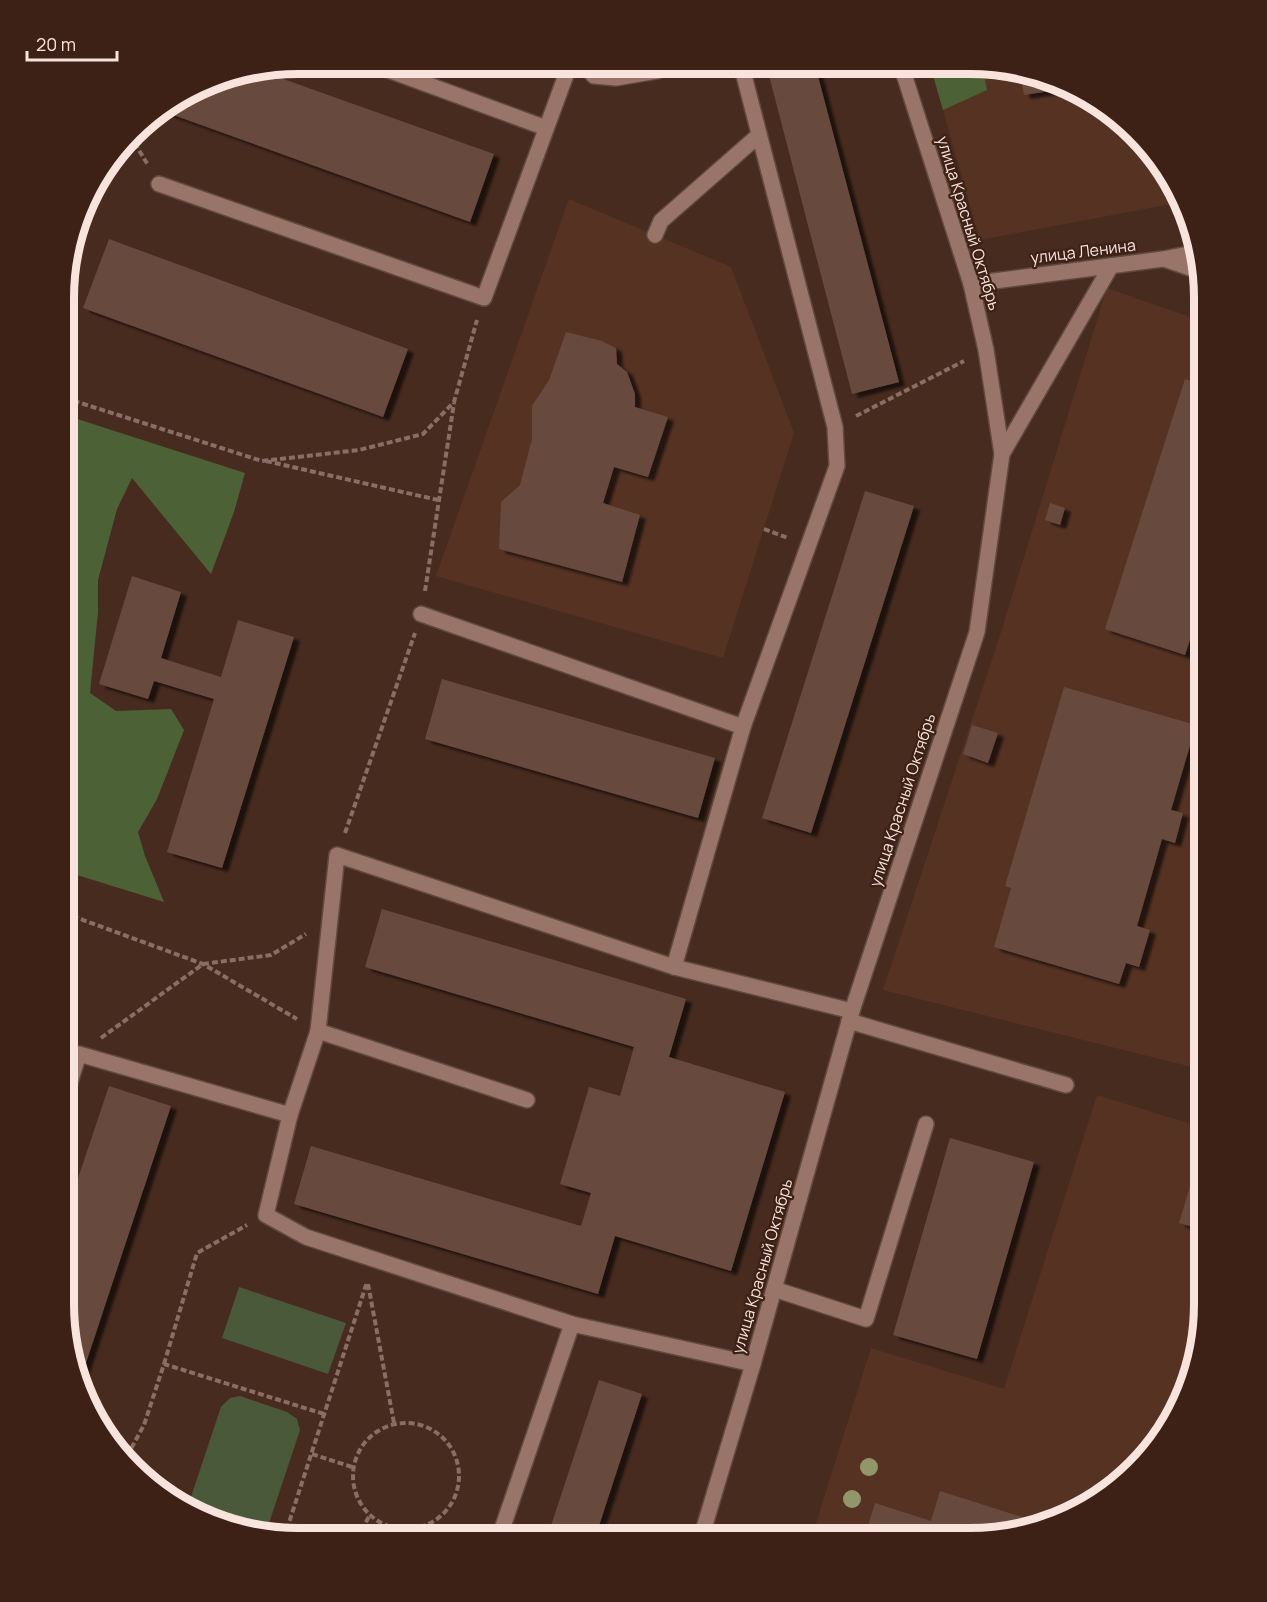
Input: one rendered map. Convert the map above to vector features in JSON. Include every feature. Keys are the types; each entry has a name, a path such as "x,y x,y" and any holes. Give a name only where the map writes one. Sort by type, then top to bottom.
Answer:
{"street":[{"path":"399,74 546,128"},
{"path":"159,184 484,298 566,74"},
{"path":"592,74 616,78 639,74"},
{"path":"674,967 743,727 837,466 834,427 744,74"},
{"name":"улица Красный Октябрь","path":"704,1528 753,1364 850,1016 976,632 1002,454 986,350 972,284 904,74"},
{"path":"655,235 661,221 759,135"},
{"name":"улица Ленина","path":"972,284 1189,254"},
{"path":"1163,259 1192,269"},
{"path":"1002,454 1111,266"},
{"path":"421,614 743,727"},
{"path":"753,1364 572,1324 306,1237 266,1215 290,1115 318,1031 337,855 674,967 850,1016 1066,1085"},
{"path":"318,1031 527,1100"},
{"path":"74,1072 80,1054 290,1115"},
{"path":"774,1289 866,1319 926,1124"},
{"path":"503,1528 572,1324"}],"path":[{"path":"135,143 159,184"},
{"path":"337,855 421,614 454,402 484,298"},
{"path":"834,427 986,350"},
{"path":"74,401 262,460 438,500"},
{"path":"262,460 359,450 423,434 454,402"},
{"path":"74,917 203,964 318,1031"},
{"path":"80,1054 203,964 272,955 330,920"},
{"path":"129,1452 144,1425 197,1253 266,1215"},
{"path":"359,1275 368,1281 394,1424"},
{"path":"287,1528 368,1281"},
{"path":"164,1364 324,1414"},
{"path":"392,1528 377,1522 362,1508 353,1488 352,1467 360,1447 375,1432 394,1424 415,1423 434,1431 450,1445 458,1464 459,1485 452,1504 437,1520 420,1528"},
{"path":"312,1454 352,1467"},
{"path":"363,1528 370,1515"}],"shaded area":[{"path":"933,74 999,75 1042,85 1082,104 1117,129 1138,150 1156,173 1172,204 980,240"},
{"path":"569,199 731,267 794,433 723,658 436,576"},
{"path":"1107,288 1194,318 1194,1068 883,990 1000,635"},
{"path":"1097,1095 1194,1125 1192,1334 1182,1377 1170,1404 1156,1429 1128,1463 1094,1491 1069,1505 1042,1517 999,1527 814,1528 871,1348 1004,1389"}],"green space":[{"path":"933,74 984,74 987,90 943,110"},
{"path":"74,418 245,473 234,512 211,574 132,478 117,509 98,580 98,612 90,693 116,711 171,709 184,730 157,799 138,832 164,902 74,874"},
{"path":"239,1287 346,1323 328,1374 222,1338"},
{"path":"240,1396 287,1412 297,1419 300,1430 268,1527 225,1517 190,1501 221,1407 230,1398"}],"building":[{"path":"769,74 817,74 899,382 852,394"},
{"path":"271,75 494,154 470,222 170,114 225,85"},
{"path":"1021,80 1054,90 1024,95"},
{"path":"109,239 408,349 383,417 83,308"},
{"path":"566,332 602,341 616,348 617,364 627,372 635,394 635,407 668,417 648,477 614,467 603,503 640,515 622,582 499,549 501,502 520,485 532,439 532,406 549,380"},
{"path":"1185,379 1194,382 1194,627 1185,655 1105,629"},
{"path":"865,491 914,506 811,833 762,818"},
{"path":"1050,503 1065,508 1060,525 1045,520"},
{"path":"132,576 181,592 161,658 221,677 238,620 294,637 222,868 167,852 214,699 154,681 148,699 99,684"},
{"path":"442,679 715,758 698,818 425,739"},
{"path":"1064,687 1194,724 1194,732 1171,810 1183,813 1175,843 1162,839 1137,926 1150,930 1139,967 1126,963 1119,984 994,947 1011,888 1005,886"},
{"path":"972,725 998,733 988,763 963,754"},
{"path":"382,909 686,999 669,1057 785,1092 731,1271 615,1236 598,1294 294,1204 311,1146 581,1226 591,1193 560,1184 589,1087 620,1096 634,1047 365,967"},
{"path":"109,1086 171,1106 83,1371 74,1319 74,1190"},
{"path":"950,1138 1034,1162 977,1359 893,1335"},
{"path":"1194,1173 1194,1227 1179,1223"},
{"path":"599,1380 642,1394 598,1528 550,1528"},
{"path":"940,1491 1031,1520 984,1528 867,1528 875,1503 931,1521"}]}
